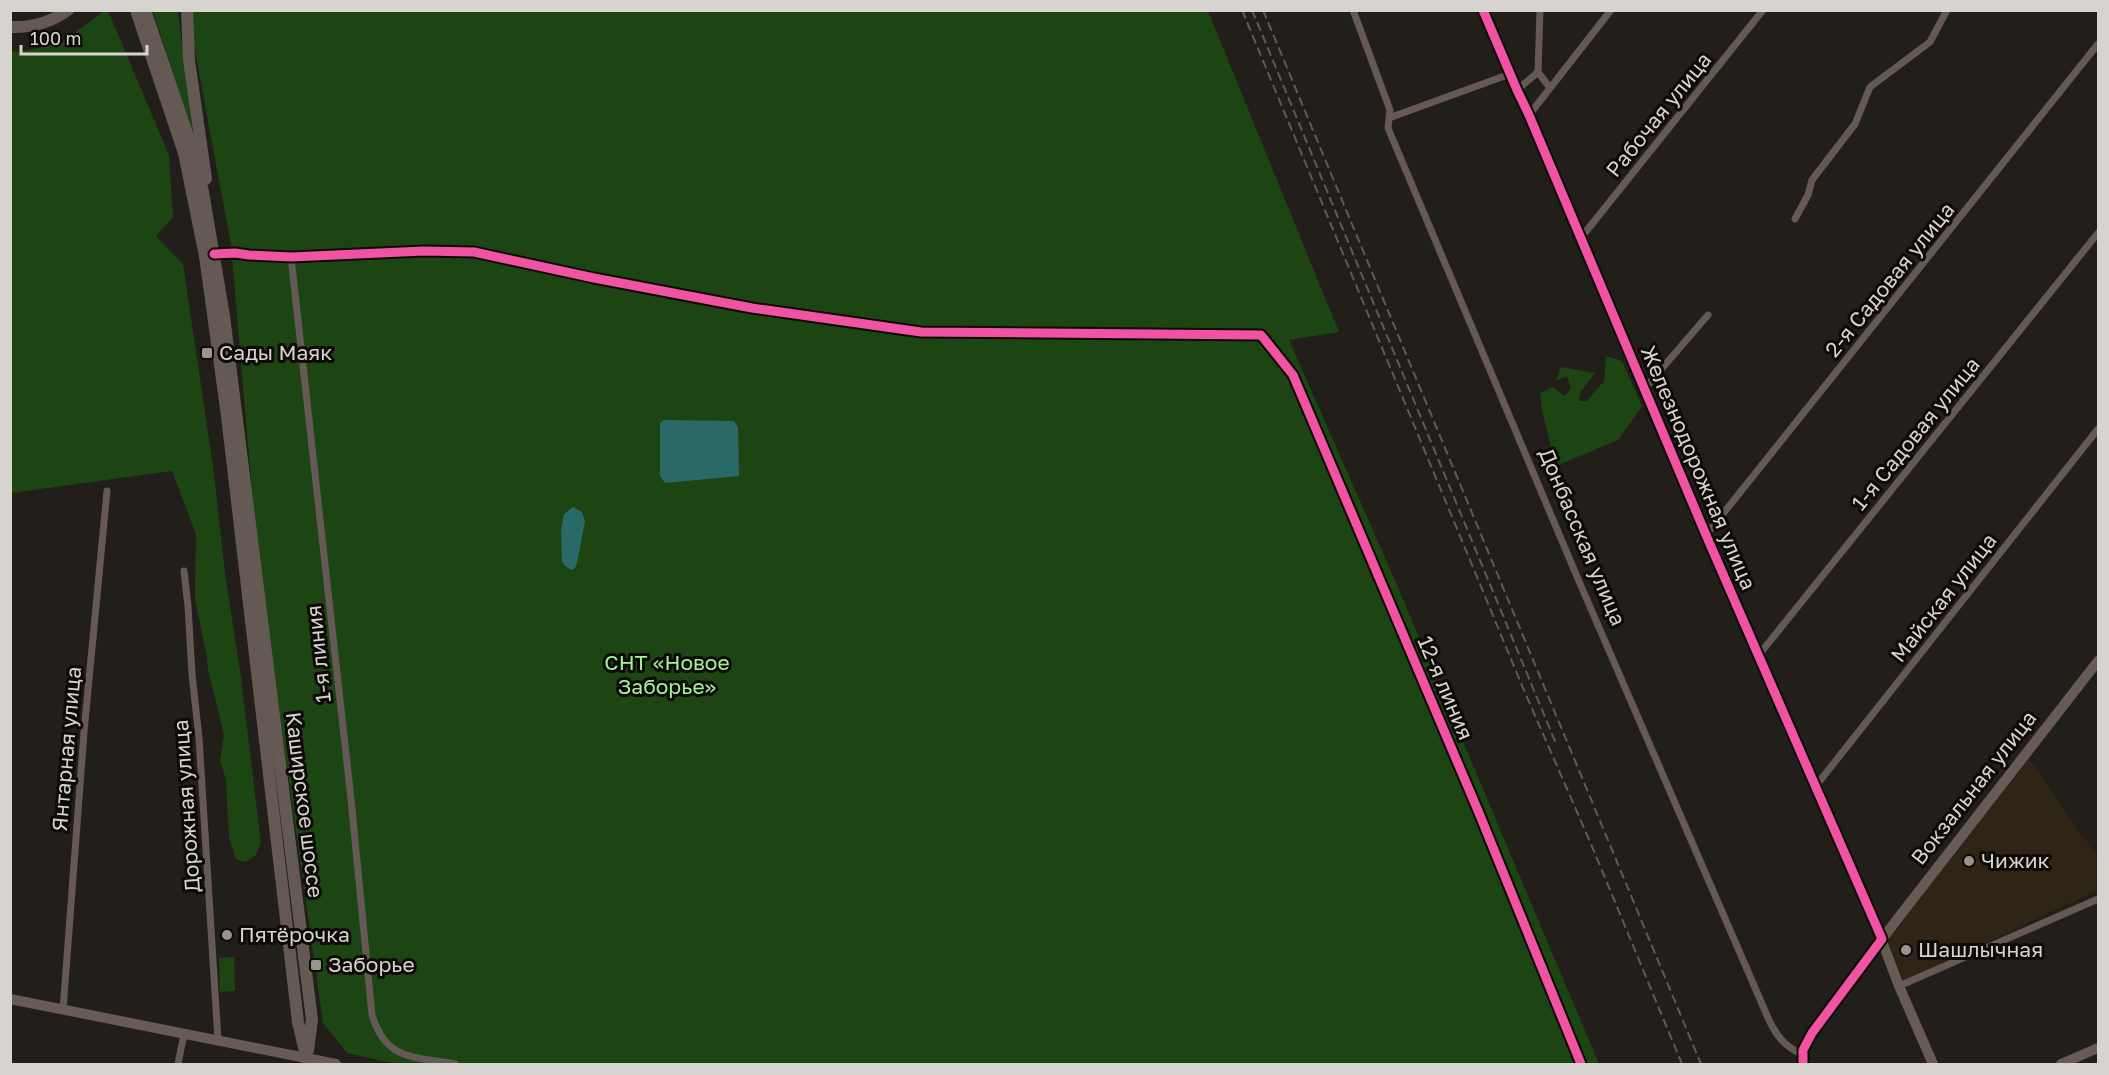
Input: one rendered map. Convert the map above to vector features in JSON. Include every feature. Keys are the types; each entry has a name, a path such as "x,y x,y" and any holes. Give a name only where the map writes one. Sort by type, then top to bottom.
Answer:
{"main road":[{"path":"10,27 42,24 68,10"},
{"name":"Каширское шоссе","path":"135,10 184,153 207,267 228,416 298,1022 307,1061"},
{"name":"Каширское шоссе","path":"145,10 193,151 226,328 312,1020 307,1061"},
{"path":"187,10 189,60 204,157 214,254"}],"street":[{"name":"Донбасская улица","path":"1353,10 1390,110 1388,128 1741,958 1775,1032 1802,1060"},
{"name":"Железнодорожная улица","path":"1483,10 1758,656 1882,939 1899,986 1933,1065"},
{"path":"1540,10 1538,72 1550,88"},
{"path":"1529,115 1611,10"},
{"name":"Рабочая улица","path":"1580,239 1763,10"},
{"path":"1796,219 1808,195 1812,180 1855,124 1870,87 1930,42 1947,10"},
{"name":"2-я Садовая улица","path":"1707,535 2098,44"},
{"path":"1516,90 1538,72"},
{"path":"1389,118 1510,74"},
{"name":"1-я Садовая улица","path":"1758,656 2098,233"},
{"name":"12-я линия","path":"291,257 474,252 752,308 921,332 1261,335 1293,375 1479,813 1581,1065"},
{"path":"214,254 235,253 291,257"},
{"name":"1-я линия","path":"291,257 350,787 372,1015 377,1031 396,1052 455,1065"},
{"path":"1645,388 1708,315"},
{"name":"Майская улица","path":"1815,787 2098,429"},
{"name":"Янтарная улица","path":"63,1010 84,732 107,491"},
{"name":"Дорожная улица","path":"183,571 198,717 218,1040"},
{"name":"Вокзальная улица","path":"1802,1060 1812,1033 2098,661"},
{"path":"1899,986 2098,899"},
{"path":"10,999 218,1040 307,1061 336,1065"},
{"path":"178,1065 184,1034"},
{"path":"2061,1065 2098,1048"}],"shaded area":[{"path":"2029,759 2096,855 2098,890 1904,981 1887,938"}],"green space":[{"path":"105,10 108,11 169,155 173,217 156,236 183,264 213,466 261,843 255,856 245,862 236,859 229,837 226,779 220,761 224,735 208,670 195,599 196,534 172,471 11,493 11,51 19,52 61,43"},
{"path":"153,11 178,11 194,139"},
{"name":"СНТ «Новое Заборье»","path":"193,11 1208,11 1339,332 1289,340 1397,585 1599,1064 397,1064 347,1053 323,1023 258,561 231,245 191,29"},
{"path":"1606,356 1622,361 1642,406 1618,440 1556,466 1540,393 1553,387 1565,396 1571,388 1567,376 1556,381 1561,367 1595,373 1580,393 1579,401 1587,401 1604,381"},
{"path":"234,957 235,991 220,992 219,958"}],"water":[{"path":"664,420 734,421 738,427 739,476 665,483 660,476 660,423"},
{"path":"573,507 582,512 585,522 577,563 571,570 562,561 561,530 564,514"}],"railway":[{"path":"1242,10 1523,688 1591,844 1682,1064"},
{"path":"1252,10 1557,746"},
{"path":"1263,10 1701,1064"}],"cycle path":[{"path":"1483,10 1706,535 1882,939 1812,1033 1803,1050 1803,1064"},
{"path":"214,254 235,253 291,257 424,251 474,252 752,308 921,332 1261,335 1293,375 1479,813 1581,1064"}],"place":[{"name":"Сады Маяк","path":"207,353"},
{"name":"Чижик","path":"1969,861"},
{"name":"Пятёрочка","path":"227,935"},
{"name":"Шашлычная","path":"1906,950"},
{"name":"Заборье","path":"316,965"}]}
